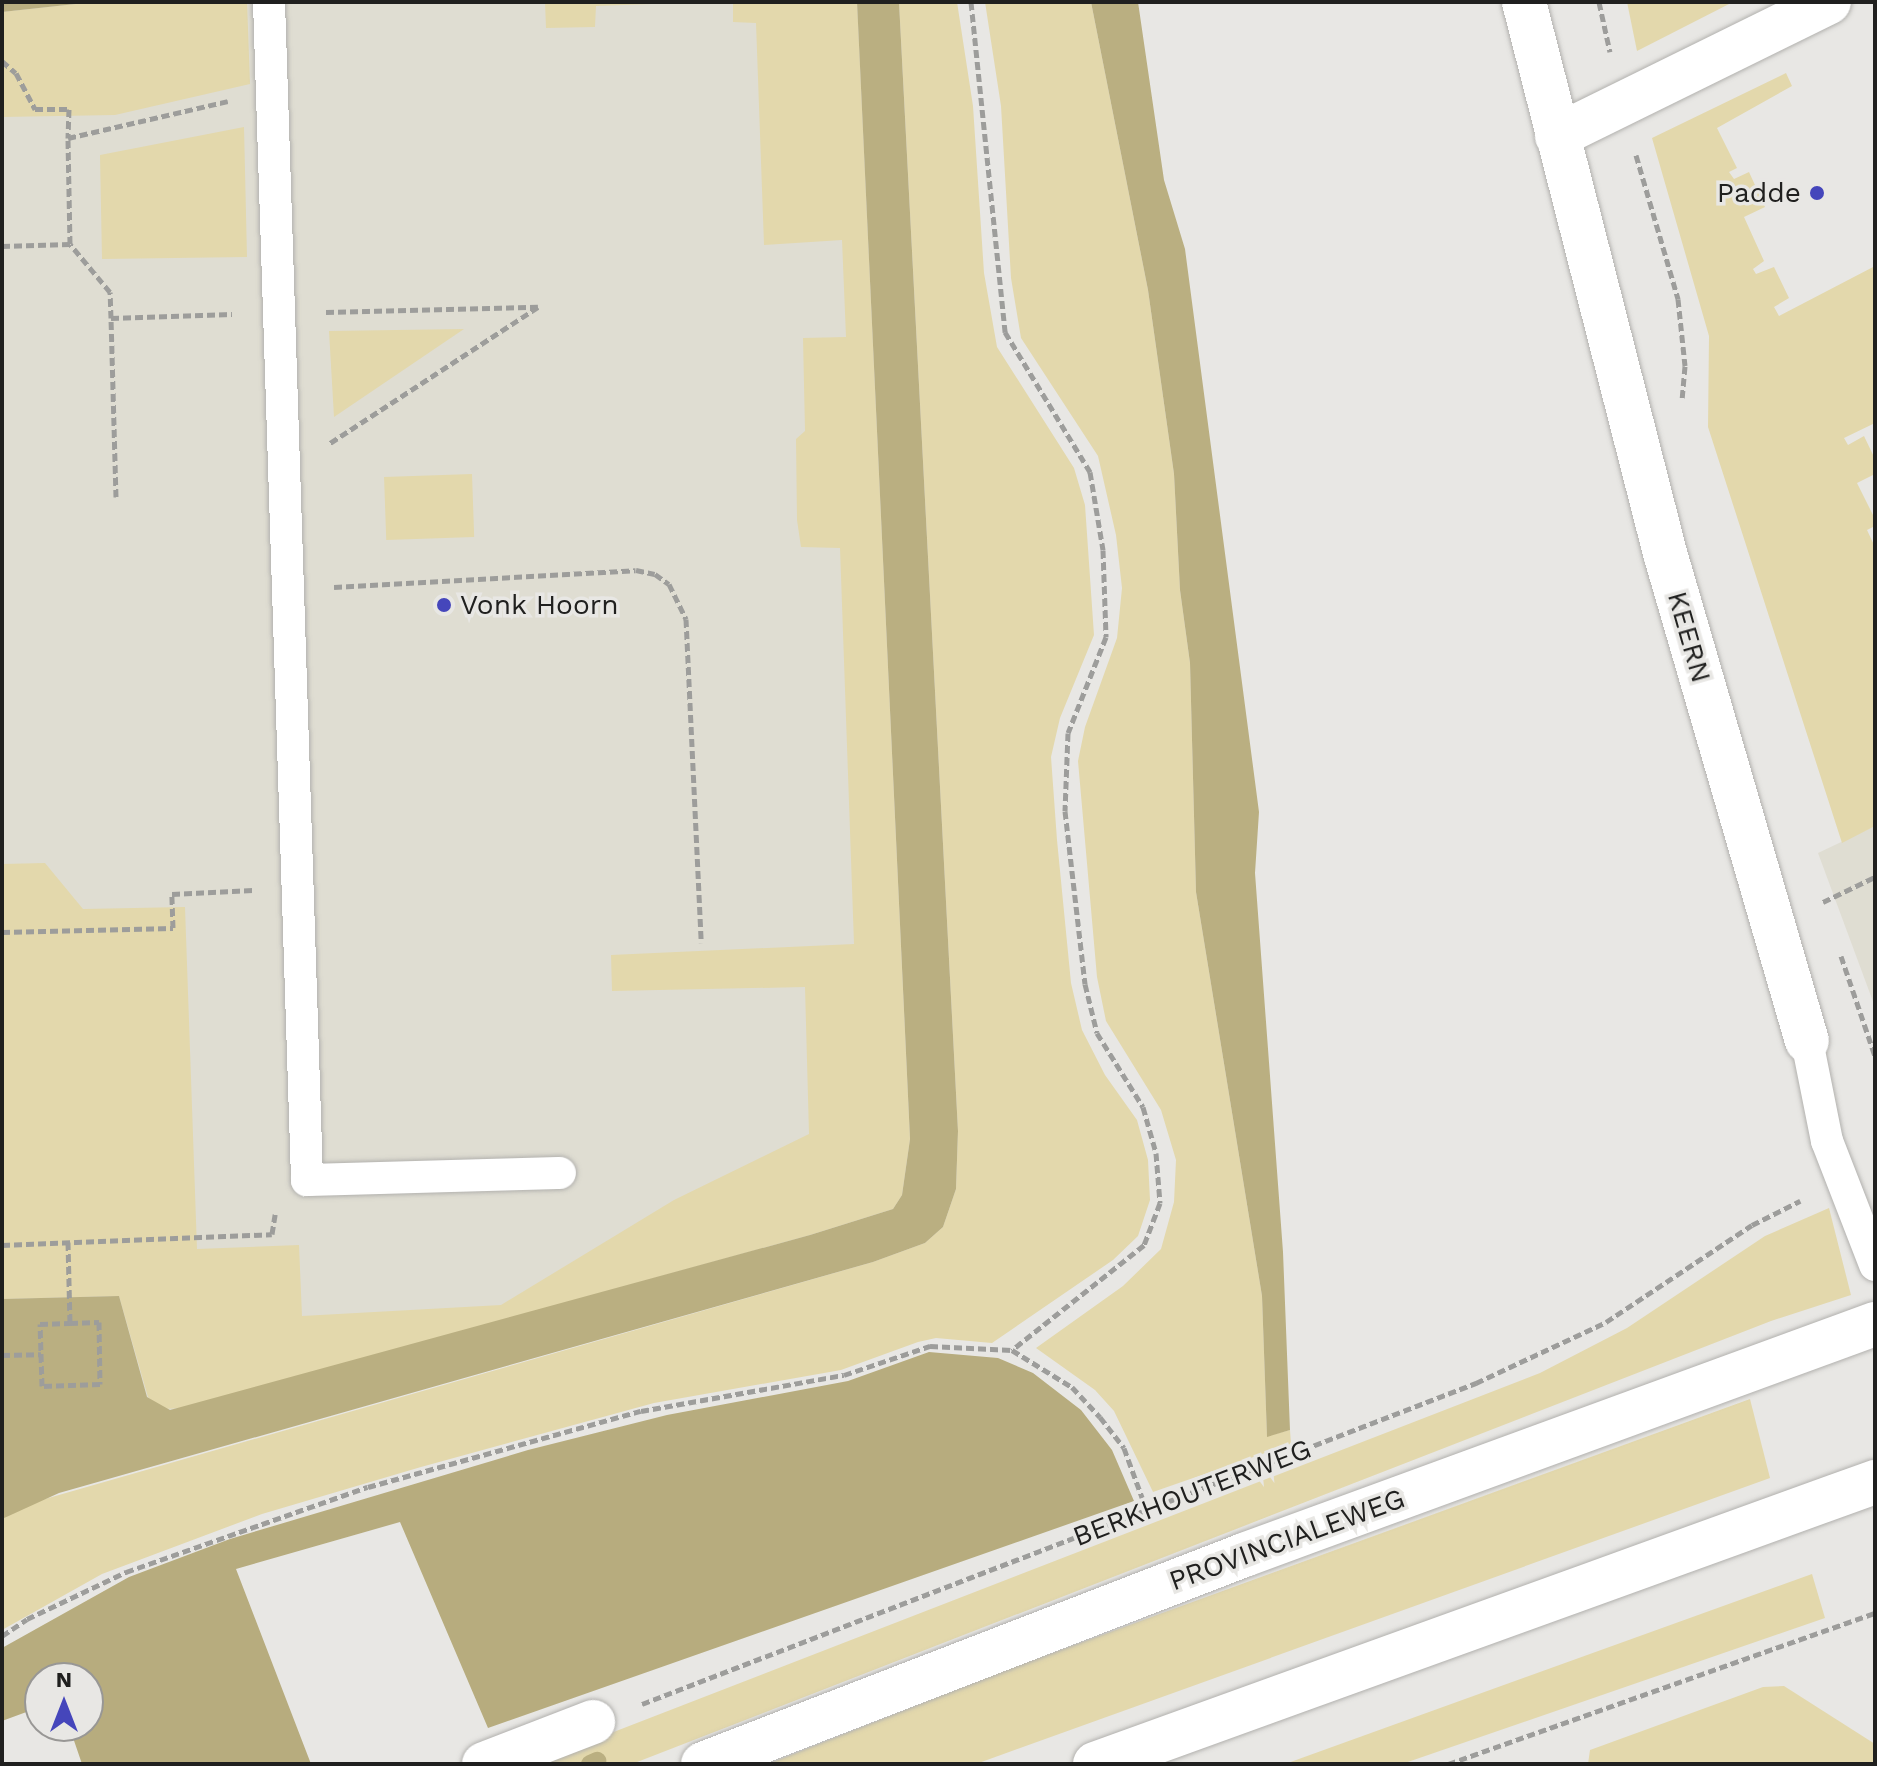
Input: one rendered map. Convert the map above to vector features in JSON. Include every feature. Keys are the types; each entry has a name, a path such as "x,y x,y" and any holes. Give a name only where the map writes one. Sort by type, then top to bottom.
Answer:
{"main road":[{"name":"KEERN","path":"1524,2 1665,553 1807,1041"},
{"path":"1557,136 1622,101 1829,2"},
{"name":"PROVINCIALEWEG","path":"703,1764 1244,1555 1875,1324"},
{"path":"1095,1764 1875,1482"},
{"path":"484,1764 593,1722"}],"lane":[{"path":"269,2 307,1180 560,1173"},
{"name":"KEERN","path":"1807,1041 1827,1141 1875,1265"}],"path":[{"path":"971,2 1005,332 1090,472 1101,535 1106,637 1068,733 1065,811 1094,1021 1143,1107 1156,1153 1160,1203 1144,1245 1012,1350"},
{"path":"2,61 16,73 35,109 69,109 70,244 110,292 111,318"},
{"path":"68,138 270,91"},
{"path":"1622,101 1678,299 1685,366 1681,411"},
{"path":"2,246 70,244"},
{"path":"290,590 636,570 655,574 669,584 686,619 701,943"},
{"path":"1823,902 1875,877"},
{"path":"2,932 173,928 172,894 298,887"},
{"path":"1818,888 1828,916"},
{"path":"1837,944 1875,1056"},
{"path":"2,1245 272,1234 280,1204 307,1180"},
{"name":"BERKHOUTERWEG","path":"593,1722 1476,1383 1606,1322 1752,1225 1842,1181"},
{"path":"68,1242 70,1323"},
{"path":"99,1322 100,1384 42,1386 40,1324 70,1323 99,1322"},
{"path":"2,1636 126,1572 368,1487 641,1411 844,1375 930,1346 1012,1350 1072,1387 1124,1448 1147,1511"},
{"path":"2,1355 41,1354"},
{"path":"1448,1764 1875,1613"}],"shaded area":[{"path":"2,2 94,2 2,12"},
{"name":"Vonk Hoorn","path":"94,2 857,2 900,947 810,1235 2,1457 2,12"},
{"path":"94,2 247,2 250,84 115,115 2,117 2,12"},
{"path":"545,2 707,2 596,6 595,27 546,28"},
{"path":"733,2 857,2 910,1139 902,1195 893,1209 810,1235 185,1408 162,1409 148,1397 119,1296 2,1299 2,864 45,863 83,909 185,907 197,1249 299,1245 302,1316 501,1305 674,1200 809,1134 805,987 612,991 611,955 854,944 840,548 801,547 797,520 796,439 805,431 803,338 846,337 842,240 764,245 756,23 733,22"},
{"path":"857,2 899,2 958,1131 956,1189 943,1227 925,1243 873,1262 59,1493 2,1519 2,1299 119,1296 147,1397 170,1410 810,1235 893,1209 902,1195 910,1139"},
{"path":"899,2 957,2 973,106 984,273 997,347 1074,468 1085,505 1094,635 1060,718 1051,757 1057,840 1071,983 1082,1030 1105,1075 1137,1120 1148,1160 1150,1200 1138,1236 1113,1260 992,1343 936,1338 841,1370 654,1403 421,1467 262,1514 102,1574 2,1630 2,1519 31,1503 873,1262 925,1243 943,1227 956,1189 958,1131"},
{"path":"985,2 1091,2 1148,290 1174,474 1180,590 1190,663 1196,892 1262,1296 1267,1436 1290,1430 1291,1444 1153,1492 1114,1411 1095,1390 1036,1348 1123,1286 1161,1249 1174,1202 1176,1160 1161,1110 1106,1021 1097,977 1078,761 1085,727 1117,638 1122,588 1116,535 1098,456 1021,338 1011,278 1001,106"},
{"path":"1091,2 1138,2 1164,180 1185,249 1259,812 1255,873 1283,1252 1290,1430 1267,1437 1262,1296 1196,892 1190,663 1180,590 1174,474 1148,290"},
{"path":"1627,2 1733,2 1637,51"},
{"path":"1786,73 1792,86 1717,128 1737,168 1729,172 1734,179 1749,172 1765,207 1744,217 1764,261 1753,269 1756,274 1774,267 1789,298 1774,307 1779,316 1875,266 1875,423 1844,438 1848,445 1864,436 1875,459 1875,474 1857,483 1875,519 1875,526 1867,530 1875,547 1875,826 1842,843 1708,427 1709,336 1652,138"},
{"path":"244,127 247,257 102,259 100,155"},
{"path":"464,329 334,417 329,331"},
{"path":"472,474 474,537 386,540 384,477"},
{"path":"1875,826 1875,1007 1818,853"},
{"path":"1829,1208 1851,1295 1771,1321 632,1764 531,1764 1540,1373 1627,1328 1765,1236"},
{"path":"929,1352 998,1358 1033,1373 1081,1410 1112,1450 1134,1501 488,1728 400,1522 236,1569 311,1764 82,1764 74,1742 104,1742 104,1662 24,1662 24,1713 2,1721 2,1648 129,1577 230,1539 528,1450 667,1415 848,1381"},
{"path":"1750,1399 1770,1478 976,1764 768,1764 1017,1666"},
{"path":"1812,1574 1825,1618 1402,1764 1285,1764"},
{"path":"1784,1686 1875,1744 1875,1764 1588,1764 1590,1750 1763,1687"}],"waterway":[{"path":"590,1764 597,1761"}],"place":[{"name":"Padde","path":"1817,193"},
{"name":"Vonk Hoorn","path":"444,605"}]}
